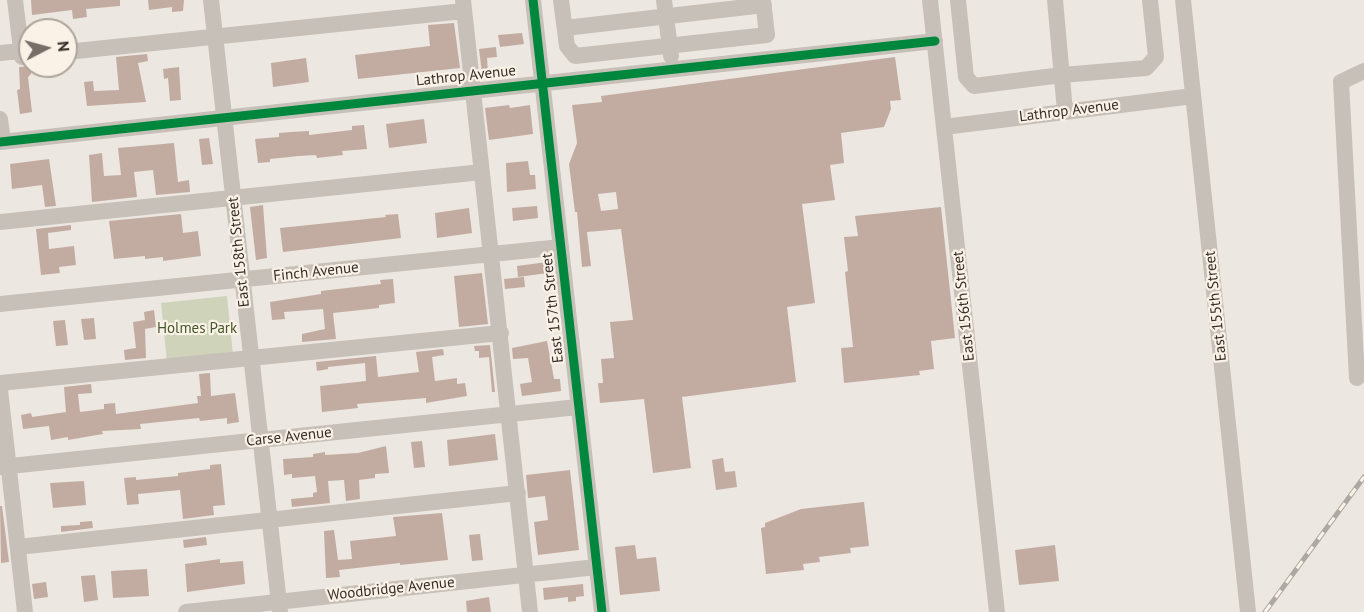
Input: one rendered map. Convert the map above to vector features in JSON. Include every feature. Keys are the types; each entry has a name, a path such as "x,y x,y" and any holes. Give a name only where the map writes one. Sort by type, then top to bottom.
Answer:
{"street":[{"path":"15,0 19,18"},
{"name":"East 158th Street","path":"211,0 279,607"},
{"name":"East 157th Street","path":"533,0 602,612"},
{"path":"561,0 567,46 575,56 767,35 763,3 665,8 565,28"},
{"name":"East 156th Street","path":"930,0 997,612"},
{"path":"958,0 966,77 974,86 1146,68 1156,57 1150,0"},
{"path":"1055,0 1065,111"},
{"name":"East 155th Street","path":"1183,0 1248,612"},
{"path":"78,51 215,37 463,6 501,333 530,612"},
{"path":"665,8 672,69"},
{"name":"Lathrop Avenue","path":"1,141 935,41"},
{"path":"0,53 18,54"},
{"path":"1357,378 1341,82 1364,71"},
{"name":"Lathrop Avenue","path":"944,127 1193,96"},
{"path":"0,120 1,141"},
{"path":"0,222 482,172"},
{"name":"Finch Avenue","path":"0,304 561,247"},
{"path":"0,383 501,333"},
{"path":"0,390 4,467 18,547 25,612"},
{"name":"Carse Avenue","path":"4,467 578,407"},
{"path":"18,547 518,493"},
{"name":"Woodbridge Avenue","path":"186,612 279,607 596,567"}],"green space":[{"name":"Holmes Park","path":"227,296 233,355 167,362 161,303"}],"building":[{"path":"31,0 120,0 120,6 86,9 87,17 73,18 72,10 32,15"},
{"path":"148,0 184,0 183,11 172,12 172,7 149,10"},
{"path":"454,23 460,68 358,79 355,55 430,46 428,25"},
{"path":"522,33 524,44 500,47 498,35"},
{"path":"496,47 497,57 487,58 488,73 482,73 479,49"},
{"path":"147,54 148,61 138,63 146,102 87,106 84,82 93,81 94,91 119,90 116,57"},
{"path":"895,57 901,100 890,101 891,109 884,127 841,133 844,163 830,165 835,200 802,204 815,303 787,307 796,382 682,397 691,468 653,473 644,399 600,403 598,383 603,383 601,359 614,358 610,322 633,320 621,229 587,232 591,266 582,267 577,212 575,212 569,164 577,143 572,105 602,102 601,96","holes":["616,192 618,209 601,211 598,194"]},
{"path":"306,58 309,82 273,87 271,63"},
{"path":"179,67 181,100 170,101 168,78 164,79 163,69"},
{"path":"20,78 28,78 32,112 20,114 17,90 20,89"},
{"path":"509,105 510,108 530,105 533,134 489,140 485,108"},
{"path":"424,119 427,143 389,148 386,124"},
{"path":"364,125 367,149 342,151 343,155 317,158 316,155 299,156 270,159 270,162 258,163 255,139 279,137 279,133 309,131 309,135 352,130 352,126"},
{"path":"209,138 213,164 202,165 199,139"},
{"path":"174,143 178,182 189,180 190,192 156,195 153,170 134,172 137,197 92,202 89,155 102,153 104,176 121,175 118,148"},
{"path":"49,159 56,206 45,207 42,185 12,189 10,164"},
{"path":"528,161 530,175 535,175 536,189 507,192 506,163"},
{"path":"263,205 267,258 256,260 250,207"},
{"path":"537,206 538,218 513,221 512,208"},
{"path":"941,207 955,338 931,341 934,369 919,371 920,375 844,383 841,348 853,347 845,272 848,271 844,237 858,236 855,216"},
{"path":"469,208 472,233 437,238 435,213"},
{"path":"181,214 183,233 198,231 201,256 163,261 163,257 145,259 145,256 114,259 109,221"},
{"path":"398,214 401,238 283,252 280,228"},
{"path":"71,225 71,230 48,233 49,249 74,246 76,265 59,267 60,273 41,275 36,229"},
{"path":"547,262 548,273 518,277 517,266"},
{"path":"482,273 488,324 459,327 454,276"},
{"path":"524,277 525,287 505,289 504,279"},
{"path":"393,279 395,303 379,305 379,308 333,313 336,339 302,342 302,334 325,329 323,309 284,312 285,319 272,320 270,302 321,294 321,291 381,284 380,280"},
{"path":"154,310 156,327 145,329 146,358 125,360 124,350 136,348 133,322 145,320 144,312"},
{"path":"94,318 96,339 84,340 81,319"},
{"path":"65,320 68,345 56,346 53,321"},
{"path":"547,341 554,379 560,379 561,391 522,396 520,384 532,382 528,358 513,359 512,348"},
{"path":"490,345 495,392 492,392 489,357 479,358 479,351 475,351 474,346"},
{"path":"443,349 444,355 432,357 435,381 457,378 457,384 465,383 467,396 426,403 426,398 357,404 358,408 322,412 320,386 366,381 365,363 328,367 328,369 317,371 316,362 376,356 378,377 419,372 416,352"},
{"path":"210,373 211,396 235,393 239,422 227,424 227,418 200,421 199,418 140,424 141,429 102,431 103,434 68,440 68,437 51,440 49,426 23,429 21,415 31,413 32,417 66,412 64,387 91,384 92,393 78,394 80,412 104,409 104,404 115,403 116,414 198,403 197,396 201,396 199,374"},
{"path":"495,434 498,460 449,466 447,440"},
{"path":"422,441 425,467 414,468 411,442"},
{"path":"386,446 389,473 375,474 375,478 359,480 360,499 346,501 344,480 328,481 330,503 292,507 291,499 313,497 313,493 317,492 315,476 292,478 292,474 284,475 283,459 313,457 313,454 325,452 325,455 358,453"},
{"path":"723,458 725,472 735,471 737,487 716,490 712,460"},
{"path":"221,464 225,505 213,506 214,515 183,519 180,490 138,494 139,504 127,505 124,478 136,477 136,480 178,476 178,473 210,469 210,465"},
{"path":"570,470 579,550 538,555 534,522 548,520 545,496 528,498 526,475"},
{"path":"84,481 86,505 53,508 50,483"},
{"path":"864,502 869,546 850,548 851,553 819,557 820,562 803,564 804,570 766,574 761,528 765,527 765,523 801,509"},
{"path":"0,506 2,506 9,562 1,563"},
{"path":"442,513 448,560 339,570 340,577 326,578 324,531 334,530 338,560 352,559 350,541 396,536 393,517"},
{"path":"92,521 93,528 61,532 61,526 80,525 80,522"},
{"path":"480,534 483,560 472,561 469,535"},
{"path":"206,537 207,545 184,548 183,540"},
{"path":"635,545 637,559 656,557 660,591 620,595 615,547"},
{"path":"1055,545 1059,581 1019,585 1015,550"},
{"path":"220,559 220,563 243,561 245,584 187,592 185,564"},
{"path":"147,569 149,596 113,598 111,571"},
{"path":"95,575 98,600 84,602 81,576"},
{"path":"46,582 48,597 34,599 32,584"},
{"path":"583,584 584,596 576,597 576,601 568,602 568,597 544,600 543,588"},
{"path":"489,597 491,612 467,612 466,601"}],"railway":[{"path":"1265,612 1364,477"}],"cycle path":[{"path":"533,0 602,612"},
{"path":"0,142 935,41"}]}
